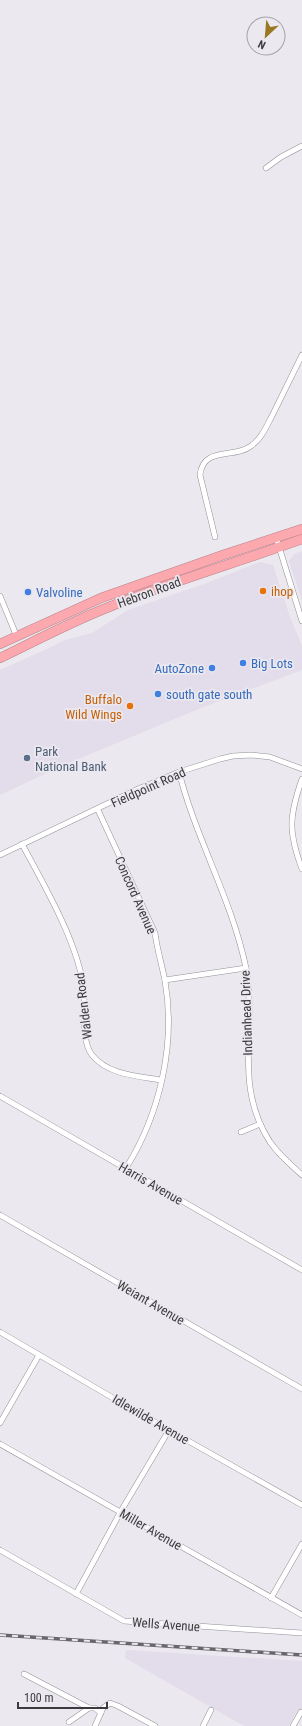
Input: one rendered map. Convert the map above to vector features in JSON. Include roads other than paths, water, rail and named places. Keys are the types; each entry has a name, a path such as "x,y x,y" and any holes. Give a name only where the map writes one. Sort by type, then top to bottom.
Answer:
{"highway":[{"name":"Hebron Road","path":"0,644 91,603 164,575 302,529"},
{"name":"Hebron Road","path":"0,658 105,608 167,585 302,539"},
{"path":"26,646 35,633 85,610 91,603"},
{"path":"0,652 7,649 17,636"}],"street":[{"path":"266,168 281,157 302,146"},
{"path":"215,537 200,475 201,468 209,458 244,450 259,440 302,355"},
{"path":"276,537 302,621"},
{"path":"0,596 17,636"},
{"name":"Fieldpoint Road","path":"0,855 179,772 233,756 251,755 270,757 302,769"},
{"name":"Indianhead Drive","path":"179,772 185,796 227,904 246,968 249,1026 248,1072 253,1104 260,1124 271,1143 302,1175"},
{"path":"302,779 292,809 291,822 292,839 302,869"},
{"name":"Concord Avenue","path":"98,810 155,933 157,953 165,980 168,1013 167,1042 162,1080 147,1129 126,1168"},
{"name":"Walden Road","path":"22,844 62,923 80,971 84,991 86,1041 91,1054 107,1068 119,1072 162,1080"},
{"path":"165,980 246,968"},
{"name":"Harris Avenue","path":"0,1096 301,1268"},
{"path":"241,1132 260,1124"},
{"name":"Weiant Avenue","path":"0,1215 302,1389"},
{"name":"Idlewilde Avenue","path":"0,1332 302,1505"},
{"path":"0,1423 39,1355"},
{"path":"76,1594 121,1511 169,1430"},
{"name":"Miller Avenue","path":"0,1444 121,1511 302,1615"},
{"path":"271,1598 302,1544"},
{"name":"Wells Avenue","path":"0,1550 124,1621 302,1633"},
{"path":"24,1674 89,1708 95,1708 100,1712"},
{"path":"94,1726 100,1712 106,1705 112,1703 155,1726"},
{"path":"69,1722 89,1708"},
{"path":"203,1726 211,1710"},
{"path":"293,1726 301,1712"}],"railway":[{"path":"0,1635 302,1655"}],"place":[{"name":"ihop","path":"263,591"},
{"name":"Valvoline","path":"28,592"},
{"name":"Big Lots","path":"243,663"},
{"name":"AutoZone","path":"212,668"},
{"name":"south gate south","path":"158,694"},
{"name":"Buffalo Wild Wings","path":"130,706"},
{"name":"Park National Bank","path":"27,758"}]}
